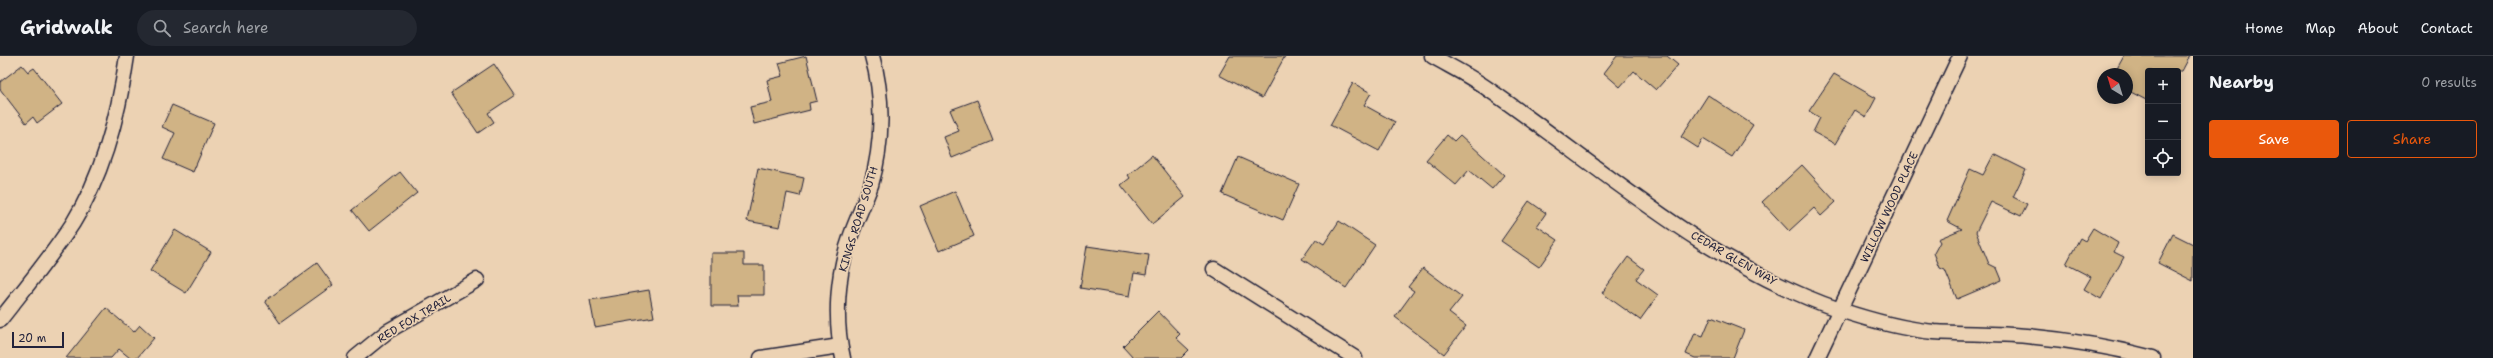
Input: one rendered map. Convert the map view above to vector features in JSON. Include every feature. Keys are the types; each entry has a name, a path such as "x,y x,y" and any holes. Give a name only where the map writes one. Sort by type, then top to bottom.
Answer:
{"street":[{"path":"0,320 52,255 74,221 92,185 113,127 127,56"},
{"name":"KINGS ROAD SOUTH","path":"842,352 838,302 841,274 850,237 871,184 879,143 879,86 872,56"},
{"name":"CEDAR GLEN WAY","path":"1432,56 1486,87 1668,219 1749,269 1800,294 1841,310 1926,331 2025,336 2078,342 2153,358"},
{"name":"WILLOW WOOD PLACE","path":"1817,358 1960,56"},
{"path":"1214,269 1354,358"},
{"name":"RED FOX TRAIL","path":"355,358 388,331 477,280"},
{"path":"761,358 842,352"}],"building":[{"path":"806,56 817,101 809,103 810,110 754,124 750,107 772,102 767,80 783,76 779,63"},
{"path":"1230,56 1285,56 1262,98 1219,75"},
{"path":"1617,56 1667,56 1678,65 1656,90 1634,71 1620,87 1604,73"},
{"path":"2124,56 2190,56 2182,71 2181,68 2145,68 2145,99 2133,93 2133,68 2117,68"},
{"path":"494,64 515,95 488,113 494,122 478,133 451,93"},
{"path":"22,65 28,72 34,68 62,104 37,123 33,117 26,123 0,89 0,82"},
{"path":"1834,74 1876,98 1866,117 1855,110 1835,144 1813,132 1820,118 1809,111"},
{"path":"1353,83 1371,93 1364,105 1395,122 1379,151 1330,125"},
{"path":"1708,95 1753,125 1732,157 1703,139 1698,148 1681,137"},
{"path":"977,100 993,141 952,158 944,137 959,131 950,110"},
{"path":"172,105 214,123 193,172 163,159 175,133 162,127"},
{"path":"1447,135 1454,141 1460,135 1504,175 1492,189 1469,170 1456,185 1426,160"},
{"path":"1994,154 2026,170 2013,197 2027,204 2021,216 1991,202 1976,232 1989,264 1997,268 2002,280 1957,299 1945,270 1940,268 1934,253 1940,242 1938,239 1962,229 1947,221 1970,169 1983,175"},
{"path":"1152,155 1185,197 1152,224 1121,185 1130,178 1128,175"},
{"path":"1238,157 1299,184 1283,220 1222,194"},
{"path":"1802,165 1836,202 1821,216 1814,208 1789,231 1762,202"},
{"path":"758,168 804,178 800,196 787,193 780,227 747,221"},
{"path":"400,172 417,193 369,231 352,210"},
{"path":"955,191 974,236 939,251 920,206"},
{"path":"1529,201 1546,213 1537,226 1558,240 1539,267 1501,241"},
{"path":"1339,221 1375,245 1346,288 1302,259 1316,239 1324,244"},
{"path":"2093,228 2118,243 2114,252 2124,257 2101,299 2084,289 2091,277 2066,264 2080,238 2085,241"},
{"path":"175,230 211,252 186,293 150,271"},
{"path":"2173,234 2193,244 2193,281 2158,263"},
{"path":"1087,246 1149,255 1146,275 1134,273 1130,296 1080,288"},
{"path":"711,253 744,253 744,265 764,265 764,295 737,295 738,306 711,306"},
{"path":"1628,257 1644,269 1636,279 1658,295 1640,320 1602,293"},
{"path":"317,263 333,285 280,323 265,301"},
{"path":"1423,268 1462,297 1449,313 1466,326 1444,354 1395,317 1414,291 1408,287"},
{"path":"649,290 654,317 595,327 590,300"},
{"path":"106,308 134,332 140,325 154,338 137,358 130,358 119,349 111,358 66,358"},
{"path":"1158,311 1180,334 1176,338 1189,350 1181,358 1134,358 1123,346"},
{"path":"1711,317 1744,330 1733,358 1695,358 1686,354 1695,333 1703,336"}]}
